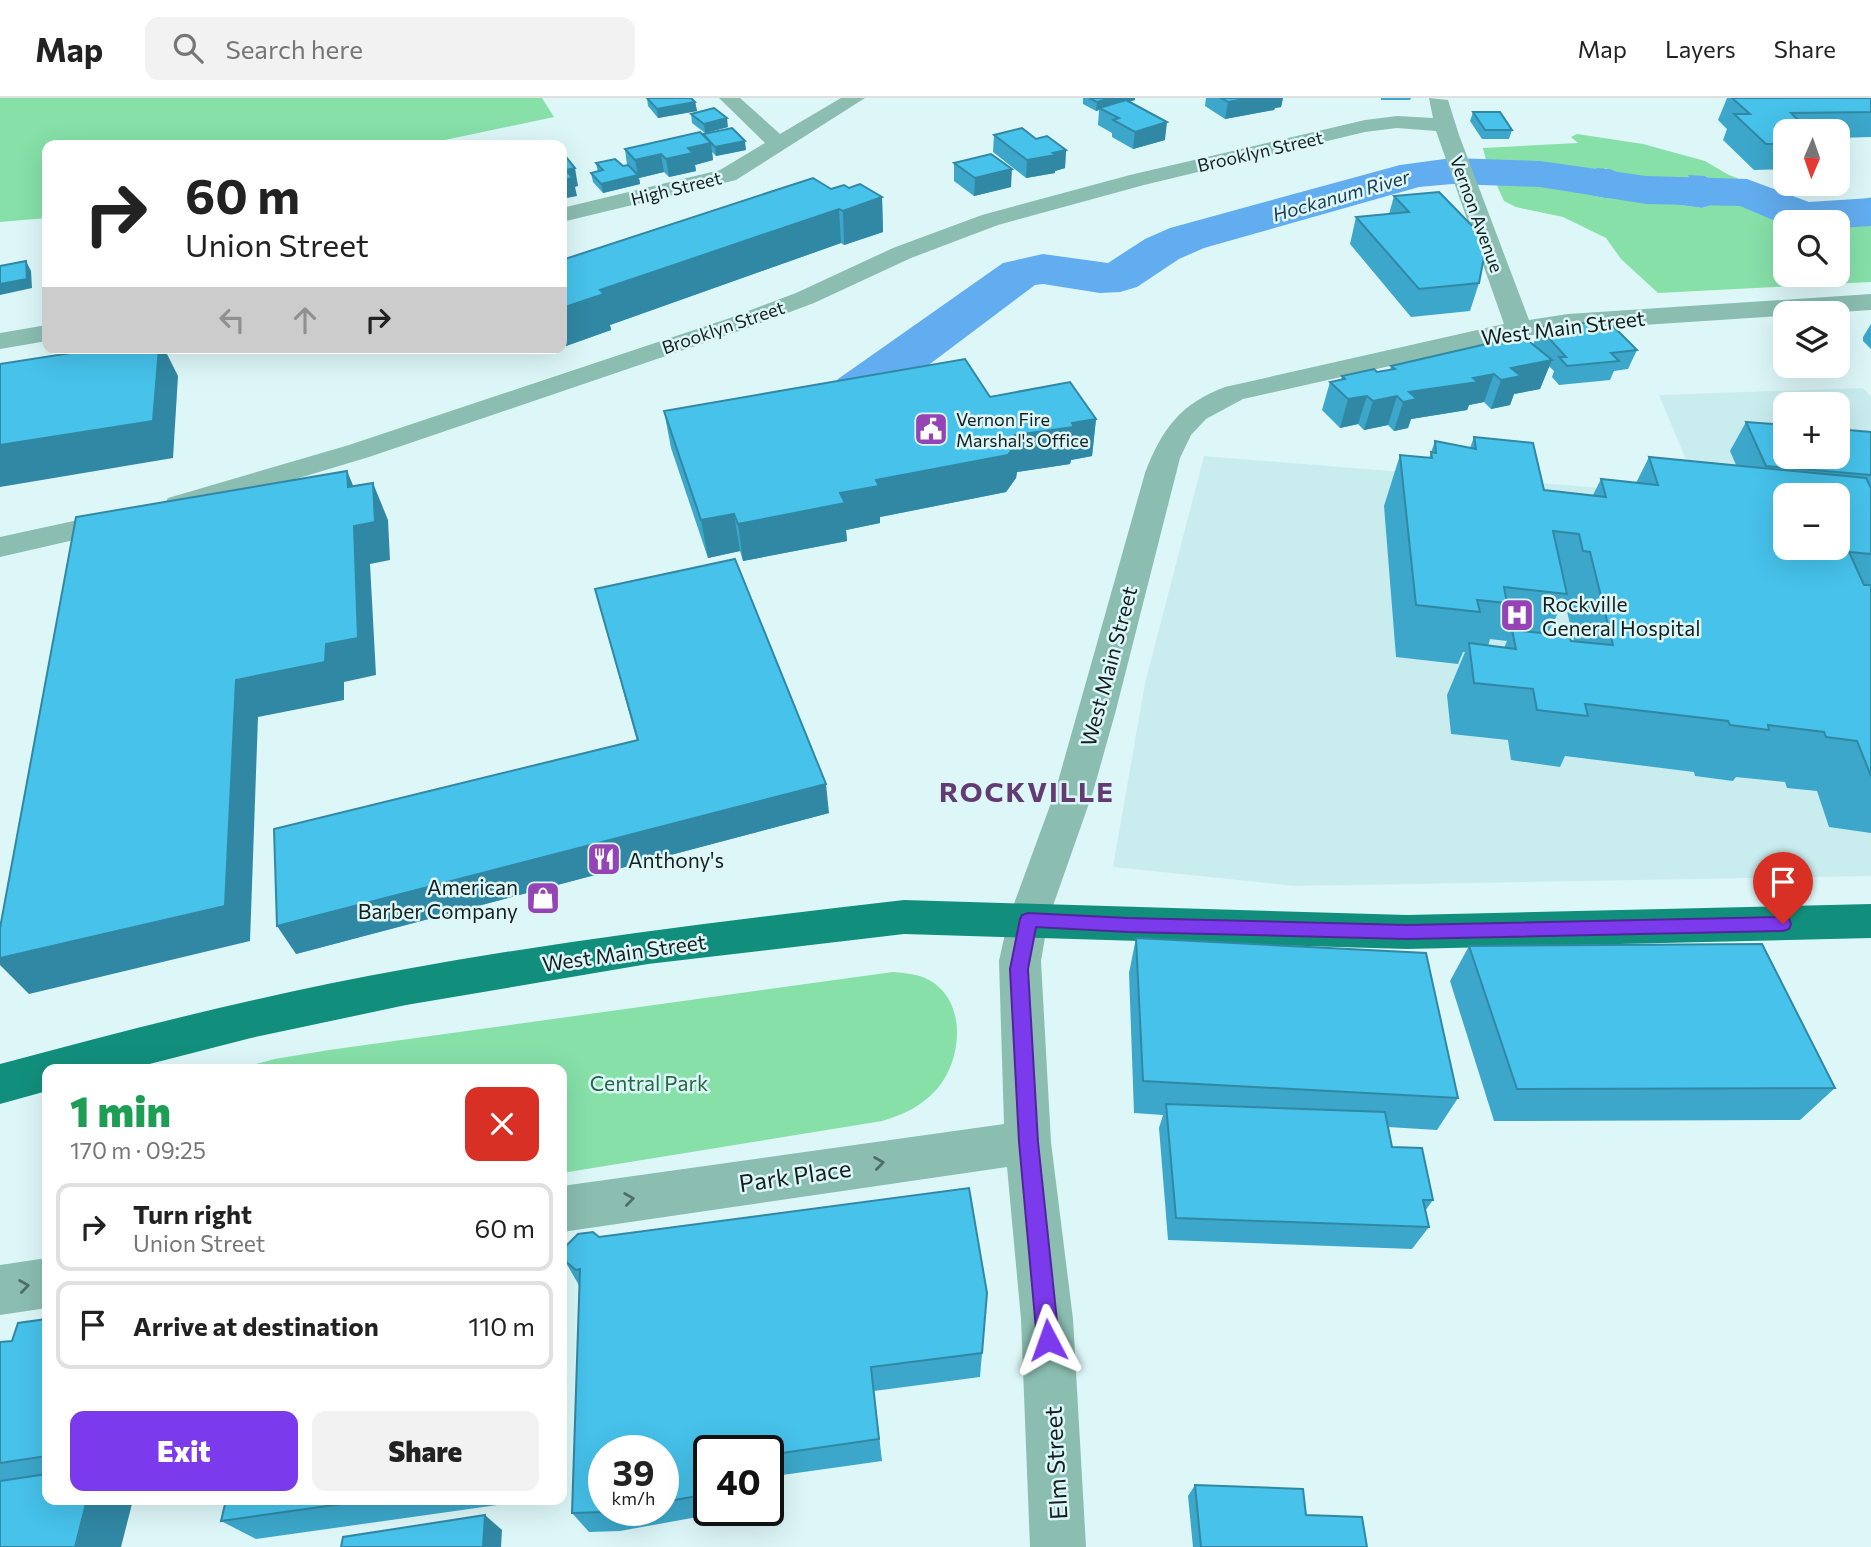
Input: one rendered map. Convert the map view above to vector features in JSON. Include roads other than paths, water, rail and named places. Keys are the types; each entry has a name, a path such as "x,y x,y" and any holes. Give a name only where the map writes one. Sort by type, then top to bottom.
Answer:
{"main road":[{"name":"West Main Street","path":"74,1064 334,1001 648,947 904,917 1028,919"},
{"path":"1028,919 1128,925 1407,932 1871,922"},
{"path":"0,1084 42,1072"}],"street":[{"path":"729,98 766,135 781,144"},
{"name":"High Street","path":"567,214 717,178 736,171 855,98"},
{"name":"Vernon Avenue","path":"1437,98 1519,328"},
{"name":"Brooklyn Street","path":"0,547 194,501 346,455 736,324 805,298 902,253 1021,211 1365,126 1397,122 1449,135"},
{"name":"West Main Street","path":"1028,919 1074,792 1160,473 1181,427 1206,405 1235,393 1519,328 1568,322 1871,302"},
{"path":"0,341 42,334"},
{"name":"Elm Street","path":"1028,919 1019,969 1028,1142 1047,1319 1058,1547"},
{"name":"Park Place","path":"567,1208 1028,1142"},
{"path":"0,1290 42,1284"}],"water":[{"path":"1597,168 1610,169 1641,184 1691,181 1688,175 1705,176 1758,205 1720,202 1702,208 1645,200 1605,198 1563,189 1552,184 1545,175 1593,173"}],"waterway":[{"name":"Hockanum River","path":"858,391 1020,273 1043,269 1100,278 1120,277 1162,249 1187,238 1416,174 1452,171 1540,174 1646,190 1747,193 1803,216 1871,212"}],"place":[{"name":"Vernon Fire Marshal's Office","path":"931,429"},
{"name":"Rockville General Hospital","path":"1517,615"},
{"name":"Anthony's","path":"604,859"},
{"name":"American Barber Company","path":"543,898"}],"district":[{"name":"ROCKVILLE","path":"1027,791"}],"park label":[{"name":"Central Park","path":"649,1082"}]}
